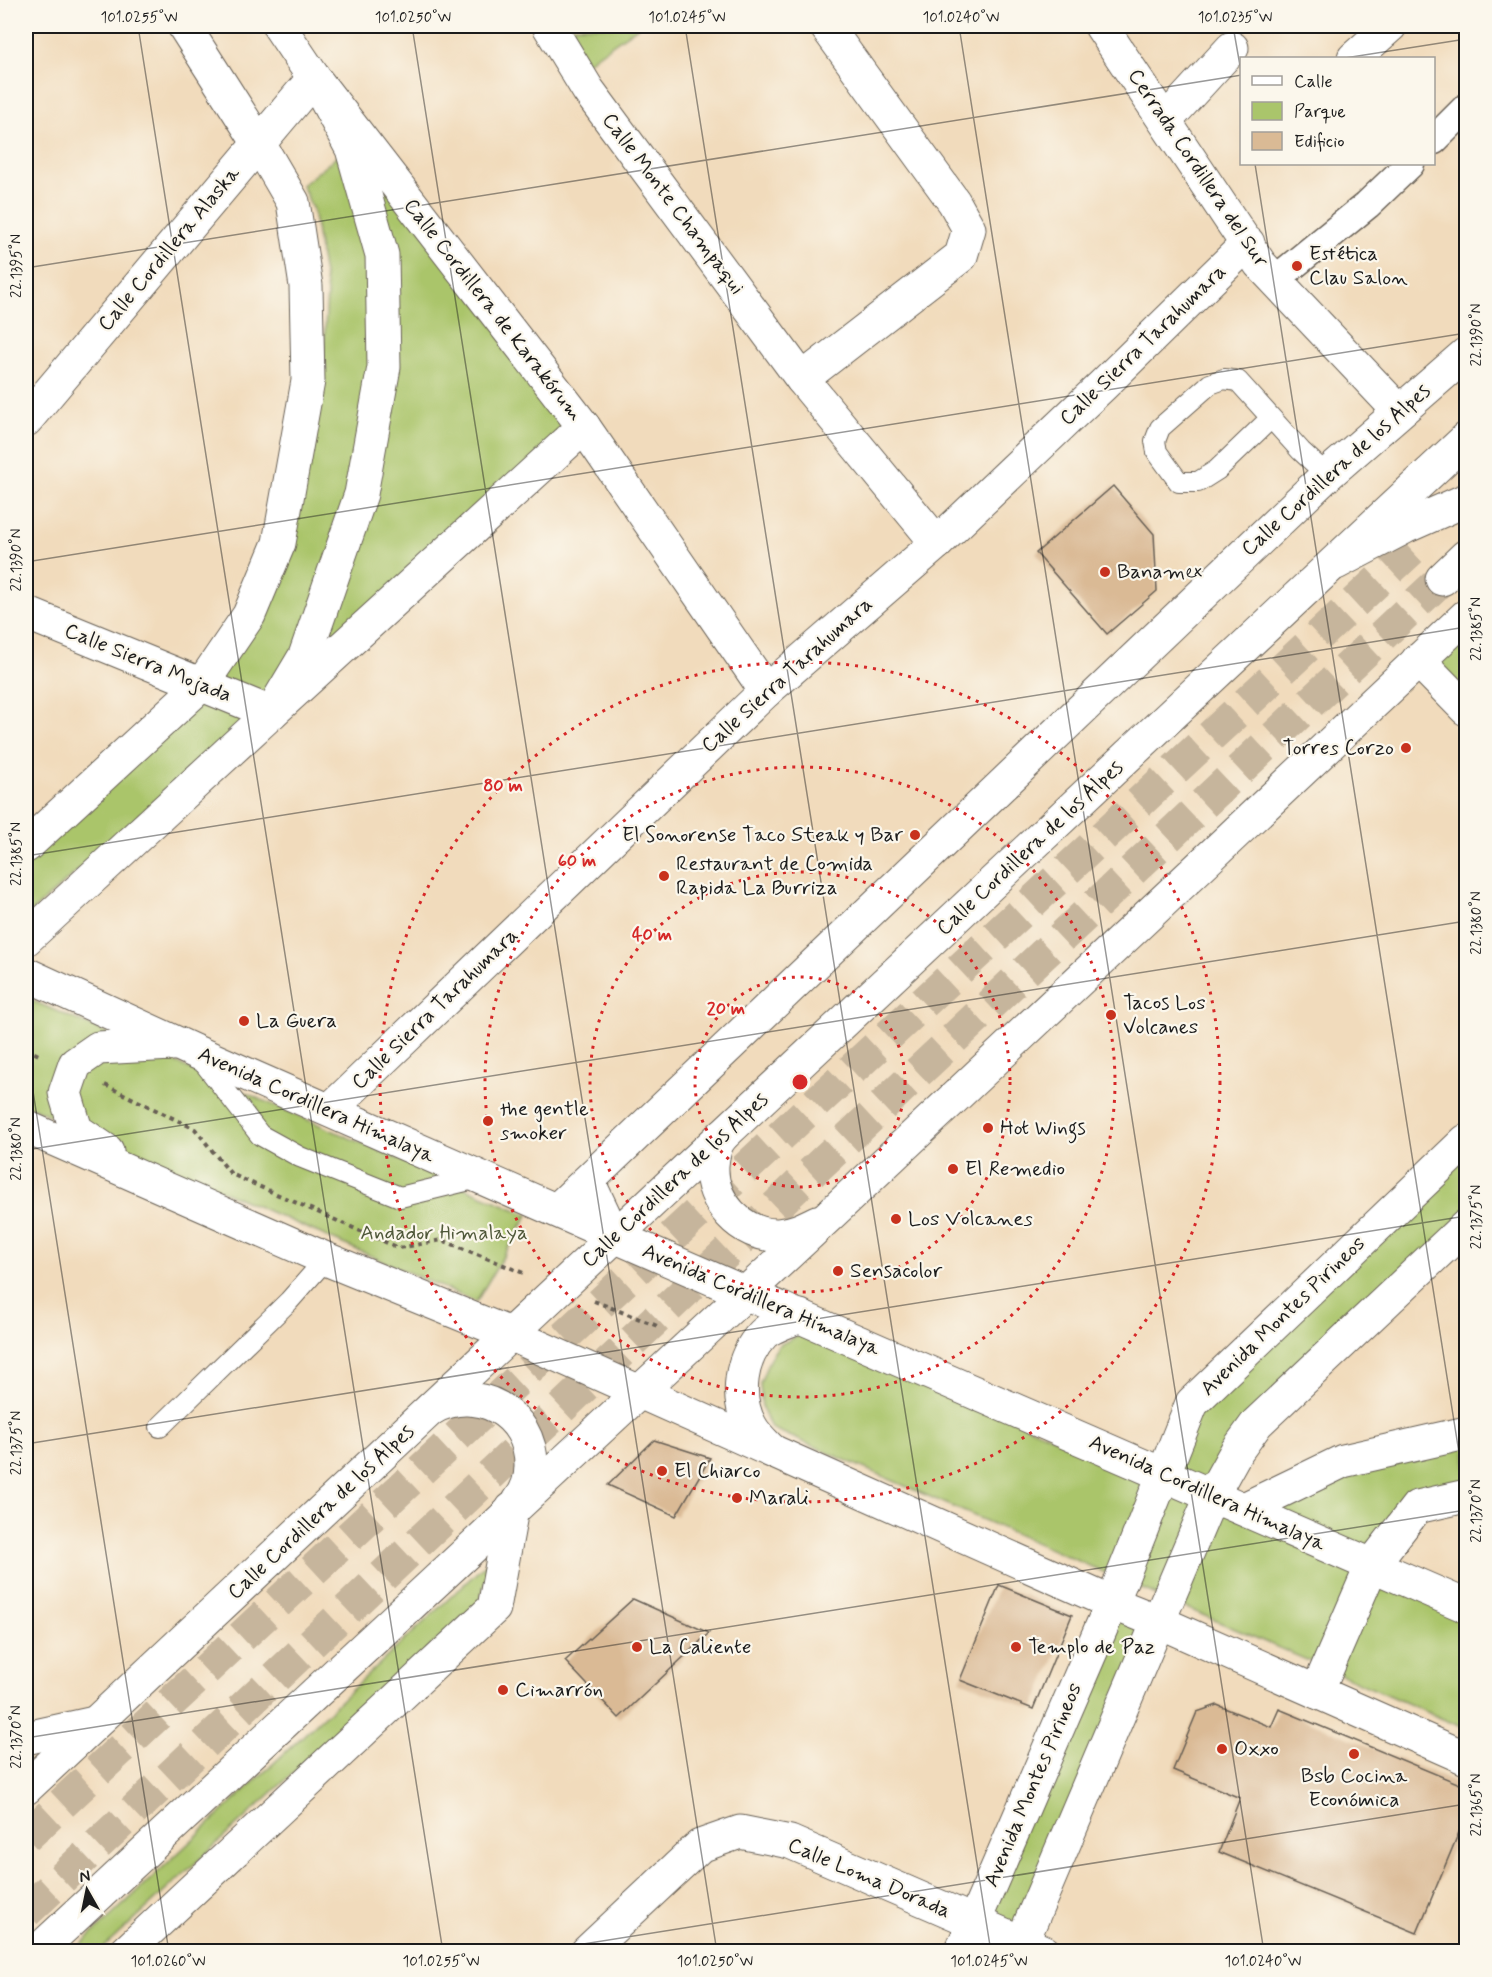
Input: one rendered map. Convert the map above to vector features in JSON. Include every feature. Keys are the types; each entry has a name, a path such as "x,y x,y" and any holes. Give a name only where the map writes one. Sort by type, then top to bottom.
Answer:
{"main road":[{"path":"26,846 202,684 249,615 279,543 308,381 306,286 293,202 258,142 184,26"},
{"name":"Calle Cordillera de Karakórum","path":"26,939 584,427 314,78 279,26"},
{"name":"Calle Monte Champaqui","path":"549,26 588,90 802,379 937,543"},
{"path":"802,379 961,256 969,229 954,202 826,26"},
{"name":"Cerrada Cordillera del Sur","path":"1101,26 1166,120 1260,264 1399,411"},
{"path":"1355,57 1390,26"},
{"path":"1166,120 1230,44"},
{"path":"271,713 305,656 361,494 384,367 382,255 352,149 314,78"},
{"name":"Calle Cordillera Alaska","path":"26,420 314,78"},
{"name":"Calle Sierra Tarahumara","path":"330,1110 766,691 937,543 1248,243"},
{"name":"Calle Cordillera de los Alpes","path":"557,1210 1327,475 1467,354"},
{"path":"584,427 766,691"},
{"name":"Calle Cordillera de los Alpes","path":"26,1788 1467,440"},
{"path":"1336,563 1405,527 1467,501"},
{"path":"1411,550 1467,501"},
{"path":"1454,573 1467,556"},
{"name":"Calle Sierra Mojada","path":"26,613 271,713"},
{"path":"37,1952 833,1212 1466,617"},
{"path":"1418,660 1467,709"},
{"name":"Avenida Cordillera Himalaya","path":"26,974 186,1048 614,1236 1467,1606"},
{"path":"155,1184 76,1130 65,1093 75,1064 98,1048 186,1048"},
{"path":"26,1127 326,1259 510,1334 1112,1603 1467,1758"},
{"path":"731,1127 718,1139 713,1153 713,1184 719,1199 740,1223 758,1231 777,1235 798,1231 833,1212"},
{"name":"Avenida Montes Pirineos","path":"961,1952 1112,1603 1192,1403 1467,1141"},
{"path":"588,1181 614,1236"},
{"path":"1028,1948 1157,1622 1212,1495 1236,1452 1257,1423 1467,1226"},
{"path":"772,1451 750,1424 741,1384 746,1361 752,1348 764,1333 800,1316"},
{"path":"126,1952 494,1608 512,1509 523,1496 531,1476 531,1455 527,1439 519,1424 494,1404 473,1399 450,1401 430,1410"},
{"path":"1244,1509 1343,1461 1467,1432"},
{"path":"1317,1692 1372,1565 1416,1507 1467,1496"},
{"path":"26,1738 94,1723"},
{"name":"Calle Loma Dorada","path":"587,1952 700,1846 740,1832 790,1842 1028,1948"}],"street":[{"path":"1435,139 1467,108"},
{"path":"1275,280 1367,205 1409,165"}],"lane":[{"path":"1270,418 1217,470 1198,482 1179,482 1157,452 1155,441 1160,428 1210,384 1224,379 1238,381 1270,418 1327,475"},
{"path":"186,1048 260,1135 300,1157 400,1197 481,1177"},
{"path":"160,1427 289,1301 326,1259"}],"green space":[{"path":"563,26 639,26 585,64"},
{"path":"355,142 572,428 26,917 26,856 219,679 322,385 327,293 313,210 302,185"},
{"path":"1466,618 1466,709 1418,660"},
{"name":"Andador Himalaya","path":"26,998 528,1215 476,1302 26,1105"},
{"path":"1466,1141 1466,1226 1257,1423 1212,1495 1164,1474 1192,1403"},
{"path":"807,1331 1466,1616 1466,1729 771,1428 762,1408 760,1383 770,1358 779,1345"},
{"path":"1466,1433 1466,1496 1417,1507 1372,1565 1244,1509"},
{"path":"491,1559 480,1601 100,1951 73,1952"},
{"path":"1112,1603 1157,1621 1018,1951 961,1952"}],"building":[{"name":"Banamex","path":"1113,486 1154,534 1157,591 1107,634 1036,553"},
{"name":"El Chiarco","path":"654,1440 710,1458 676,1516 608,1485"},
{"name":"Templo de Paz","path":"999,1585 1072,1615 1033,1709 960,1680"},
{"name":"La Caliente","path":"633,1599 709,1633 619,1718 565,1661"},
{"path":"1217,1705 1271,1727 1279,1709 1467,1787 1467,1813 1417,1933 1219,1852 1240,1798 1173,1770 1197,1712"}],"tunnel":[{"path":"26,1837 1411,550"},
{"path":"26,1912 1442,579"}],"place":[{"name":"Estética Clau Salon","path":"1297,266"},
{"name":"Banamex","path":"1105,572"},
{"name":"Torres Corzo","path":"1406,748"},
{"name":"El Sonorense Taco Steak y Bar","path":"915,835"},
{"name":"Restaurant de Comida Rapida La Burriza","path":"664,876"},
{"name":"Tacos Los Volcanes","path":"1111,1015"},
{"name":"La Guera","path":"244,1021"},
{"name":"the gentle smoker","path":"488,1121"},
{"name":"Hot Wings","path":"988,1128"},
{"name":"El Remedio","path":"953,1169"},
{"name":"Los Volcanes","path":"896,1219"},
{"name":"Sensacolor","path":"838,1271"},
{"name":"El Chiarco","path":"662,1471"},
{"name":"Marali","path":"737,1498"},
{"name":"La Caliente","path":"637,1647"},
{"name":"Templo de Paz","path":"1016,1647"},
{"name":"Cimarrón","path":"503,1690"},
{"name":"Oxxo","path":"1222,1749"},
{"name":"Bsb Cocina Económica","path":"1354,1754"}]}
